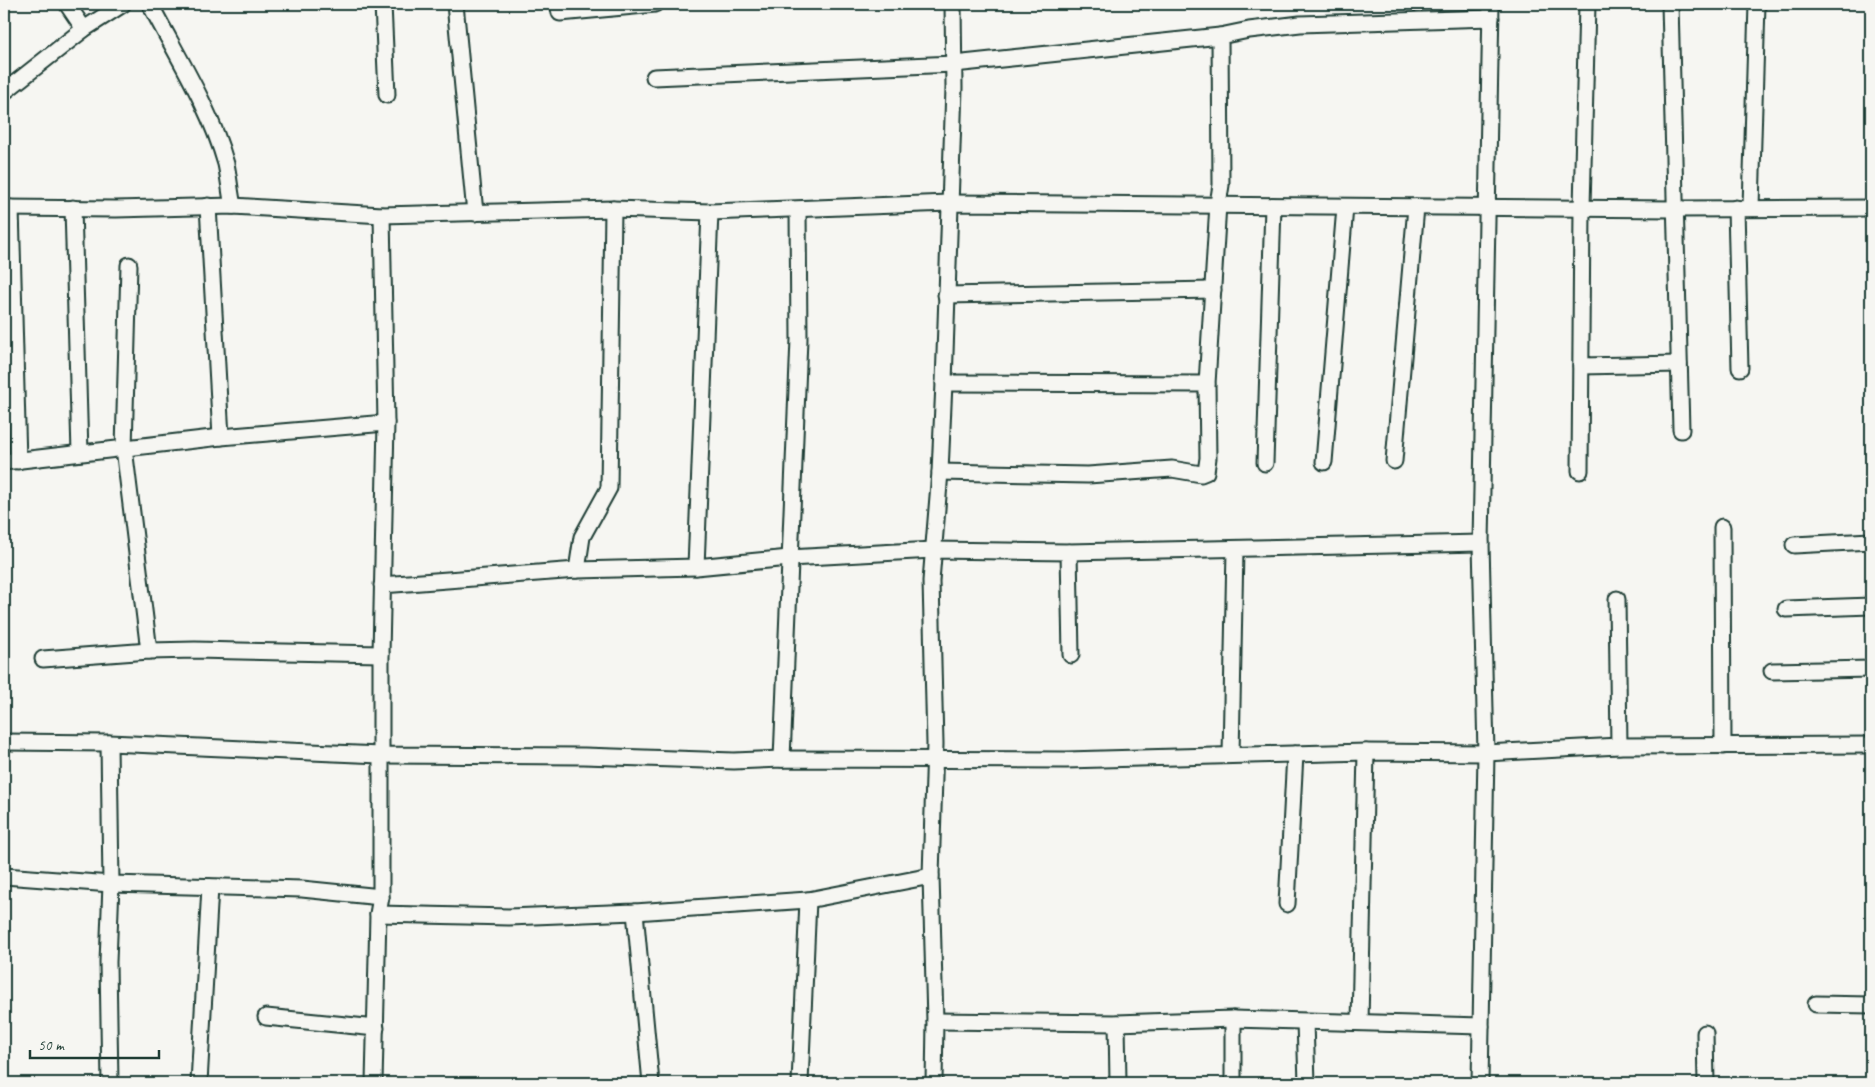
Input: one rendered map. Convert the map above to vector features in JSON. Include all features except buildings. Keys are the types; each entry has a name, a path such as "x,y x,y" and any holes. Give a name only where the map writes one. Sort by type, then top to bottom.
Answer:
{"street":[{"path":"67,4 84,29"},
{"path":"4,92 84,29 123,4"},
{"path":"150,4 187,71 212,124 226,165 233,206"},
{"path":"383,4 388,95"},
{"path":"455,4 475,213"},
{"path":"558,4 560,13 655,4"},
{"path":"934,1083 935,1021 931,876 935,760 931,581 940,472 944,383 954,64 953,4"},
{"path":"1580,471 1582,208 1587,4"},
{"path":"1670,4 1681,430"},
{"path":"1740,368 1743,208 1757,4"},
{"path":"654,78 954,64 1220,36 1249,30 1300,24 1491,11 1481,543 1486,753 1480,1083"},
{"path":"940,472 1088,475 1172,469 1201,474 1206,472 1208,465 1207,384 1220,185 1220,36"},
{"path":"386,423 222,437 11,462 7,208 233,206 382,215 613,209 710,212 949,203 1674,209 1871,208"},
{"path":"208,206 222,437"},
{"path":"1266,463 1273,206"},
{"path":"1324,462 1345,207"},
{"path":"1394,461 1416,207"},
{"path":"73,208 80,453"},
{"path":"577,570 582,537 603,502 609,488 613,209"},
{"path":"782,759 799,338 798,210"},
{"path":"696,567 710,212"},
{"path":"374,1083 378,914 381,897 380,654 386,423 382,215"},
{"path":"129,265 124,448 149,651"},
{"path":"946,295 1212,290"},
{"path":"1581,366 1679,364"},
{"path":"944,383 1207,384"},
{"path":"1722,527 1724,746"},
{"path":"1794,545 1871,541"},
{"path":"382,585 577,570 696,567 789,558 933,550 1069,552 1481,543"},
{"path":"1231,755 1235,549"},
{"path":"1069,552 1071,655"},
{"path":"1617,599 1620,746"},
{"path":"1786,609 1871,606"},
{"path":"42,659 149,651 195,650 380,654"},
{"path":"1772,670 1871,669"},
{"path":"4,742 109,743 380,755 584,756 734,761 782,759 1066,760 1366,752 1486,753 1620,746 1871,746"},
{"path":"109,743 111,884 108,962 110,1083"},
{"path":"1360,1022 1366,752"},
{"path":"1287,904 1295,754"},
{"path":"4,876 111,884 302,889 381,897"},
{"path":"378,914 509,917 635,912 808,900 931,876"},
{"path":"199,1083 210,887"},
{"path":"800,1083 808,900"},
{"path":"635,912 652,1083"},
{"path":"1816,1004 1871,1005"},
{"path":"266,1017 376,1028"},
{"path":"935,1021 1117,1023 1233,1019 1481,1026"},
{"path":"1233,1019 1233,1083"},
{"path":"1305,1022 1307,1083"},
{"path":"1117,1023 1118,1083"},
{"path":"1706,1033 1706,1083"}]}
